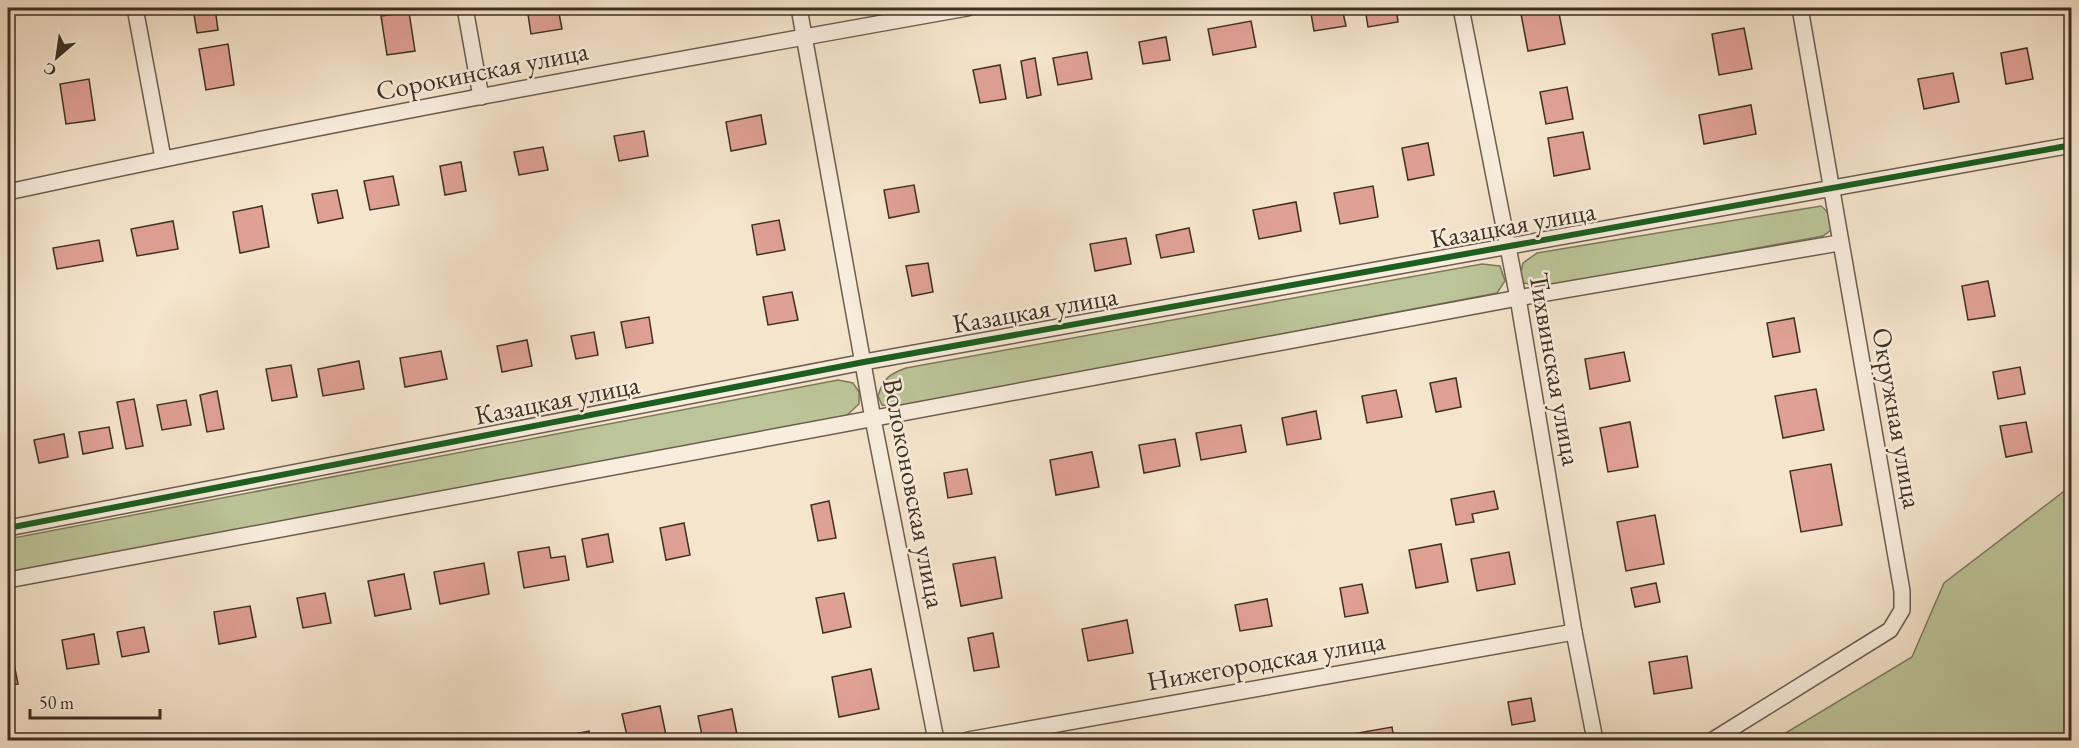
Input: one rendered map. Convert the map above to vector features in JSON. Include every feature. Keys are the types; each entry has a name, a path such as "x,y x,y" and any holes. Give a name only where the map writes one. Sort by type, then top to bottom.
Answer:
{"street":[{"path":"135,8 163,158"},
{"path":"465,8 481,97"},
{"name":"Волоконовская улица","path":"798,8 873,419 936,741"},
{"name":"Сорокинская улица","path":"8,192 163,158 967,8"},
{"name":"Тихвинская улица","path":"1461,8 1518,298 1574,632 1595,741"},
{"name":"Окружная улица","path":"1713,741 1890,630 1902,610 1902,591 1839,243 1800,8"},
{"name":"Казацкая улица","path":"8,528 864,362 2072,145"},
{"path":"8,580 1518,298 1839,243"},
{"name":"Нижегородская улица","path":"968,741 1574,632"}],"green space":[{"path":"1821,206 1831,222 1831,230 1823,236 1542,287 1524,283 1520,276 1523,263 1537,253"},
{"path":"1482,264 1500,266 1505,281 1497,293 900,407 882,405 878,396 882,385 888,378 906,368"},
{"path":"838,380 853,383 859,392 859,404 846,416 8,575 8,539"},
{"path":"2071,486 2071,740 1774,740 1912,657 1944,583"}],"building":[{"path":"193,8 215,8 218,30 197,33"},
{"path":"527,8 558,8 562,29 531,34"},
{"path":"1310,8 1342,8 1346,26 1314,31"},
{"path":"1365,8 1396,8 1398,22 1368,27"},
{"path":"1558,8 1565,44 1528,51 1521,14"},
{"path":"409,12 415,51 387,55 381,16"},
{"path":"1251,21 1256,47 1213,55 1208,29"},
{"path":"1744,28 1752,69 1719,75 1712,34"},
{"path":"1166,37 1170,60 1143,64 1139,42"},
{"path":"228,44 234,85 206,90 199,49"},
{"path":"2027,48 2033,79 2006,84 2001,53"},
{"path":"1087,52 1092,79 1058,85 1053,58"},
{"path":"1035,58 1041,95 1027,98 1021,61"},
{"path":"1000,65 1006,99 980,103 973,70"},
{"path":"1953,73 1959,102 1924,109 1918,79"},
{"path":"89,79 95,120 66,124 60,84"},
{"path":"1567,87 1573,119 1546,124 1540,92"},
{"path":"1751,105 1756,134 1704,144 1699,115"},
{"path":"761,115 766,144 731,151 726,122"},
{"path":"644,131 648,156 619,161 614,136"},
{"path":"1583,132 1590,169 1554,176 1548,138"},
{"path":"1428,143 1434,175 1408,180 1402,148"},
{"path":"543,147 548,170 519,175 514,152"},
{"path":"461,162 466,191 445,195 440,166"},
{"path":"393,176 399,205 370,210 364,181"},
{"path":"914,185 919,212 889,218 884,190"},
{"path":"1373,186 1378,217 1340,224 1334,193"},
{"path":"337,190 343,218 318,223 312,194"},
{"path":"1296,202 1301,231 1259,239 1253,210"},
{"path":"262,206 269,247 240,253 233,212"},
{"path":"779,220 785,250 757,255 752,225"},
{"path":"173,221 178,249 137,256 131,229"},
{"path":"1189,228 1194,252 1161,258 1156,235"},
{"path":"1126,238 1131,264 1095,271 1090,244"},
{"path":"99,240 103,261 57,269 53,248"},
{"path":"8,250 14,274 8,275"},
{"path":"928,263 933,292 912,296 906,266"},
{"path":"1988,281 1995,316 1968,320 1962,286"},
{"path":"792,292 798,320 768,325 763,297"},
{"path":"649,317 653,343 626,348 621,322"},
{"path":"1794,318 1800,352 1773,357 1767,323"},
{"path":"594,332 598,355 576,359 571,336"},
{"path":"527,340 532,366 502,372 497,346"},
{"path":"441,351 447,379 405,387 400,358"},
{"path":"1624,352 1630,381 1590,389 1585,359"},
{"path":"359,361 364,389 323,396 318,369"},
{"path":"291,365 297,397 272,401 266,369"},
{"path":"2020,367 2025,394 1998,399 1993,372"},
{"path":"1456,378 1461,407 1436,412 1430,383"},
{"path":"1816,389 1824,430 1783,438 1775,396"},
{"path":"1396,390 1402,417 1367,423 1362,396"},
{"path":"217,391 224,429 207,432 200,395"},
{"path":"134,399 143,446 126,449 117,402"},
{"path":"186,400 191,425 162,430 157,405"},
{"path":"1316,411 1321,439 1287,445 1282,418"},
{"path":"1630,422 1638,467 1608,472 1600,428"},
{"path":"2026,422 2032,452 2006,457 2000,426"},
{"path":"1241,425 1246,452 1201,460 1196,433"},
{"path":"109,427 113,448 83,454 79,432"},
{"path":"64,434 68,457 39,463 34,440"},
{"path":"1175,439 1180,466 1144,473 1139,445"},
{"path":"1092,452 1099,487 1056,495 1050,460"},
{"path":"1831,464 1842,525 1801,532 1790,471"},
{"path":"967,469 972,494 948,498 944,473"},
{"path":"1494,491 1498,509 1472,514 1474,522 1456,525 1451,499"},
{"path":"829,501 836,538 818,541 811,505"},
{"path":"1655,515 1664,564 1626,571 1617,522"},
{"path":"684,523 690,555 666,560 660,528"},
{"path":"608,534 613,562 587,567 582,539"},
{"path":"1441,544 1448,582 1416,588 1409,550"},
{"path":"549,547 551,558 565,556 569,580 524,588 518,552"},
{"path":"1509,552 1515,584 1477,591 1471,559"},
{"path":"995,557 1002,598 961,606 953,564"},
{"path":"484,563 489,594 440,604 434,572"},
{"path":"404,574 411,609 375,616 368,581"},
{"path":"1656,583 1660,602 1635,607 1631,588"},
{"path":"1362,584 1368,613 1345,617 1340,588"},
{"path":"325,593 331,623 303,628 297,598"},
{"path":"844,593 851,627 823,633 816,598"},
{"path":"1267,599 1272,626 1240,631 1235,605"},
{"path":"250,606 256,637 219,644 214,612"},
{"path":"1127,620 1133,653 1088,661 1082,629"},
{"path":"144,627 149,652 122,657 117,632"},
{"path":"993,633 999,667 974,671 968,638"},
{"path":"94,634 99,664 67,669 62,640"},
{"path":"8,648 11,648 18,684 8,685"},
{"path":"1687,656 1692,688 1654,694 1649,662"},
{"path":"871,669 879,709 839,717 832,677"},
{"path":"1531,698 1535,721 1512,725 1508,702"},
{"path":"660,706 667,740 628,740 622,714"},
{"path":"732,709 738,740 703,740 698,716"},
{"path":"1392,727 1394,740 1353,740 1352,734"},
{"path":"589,731 591,740 558,740 558,737"}],"cycle path":[{"path":"8,528 864,362 2072,145"}]}
